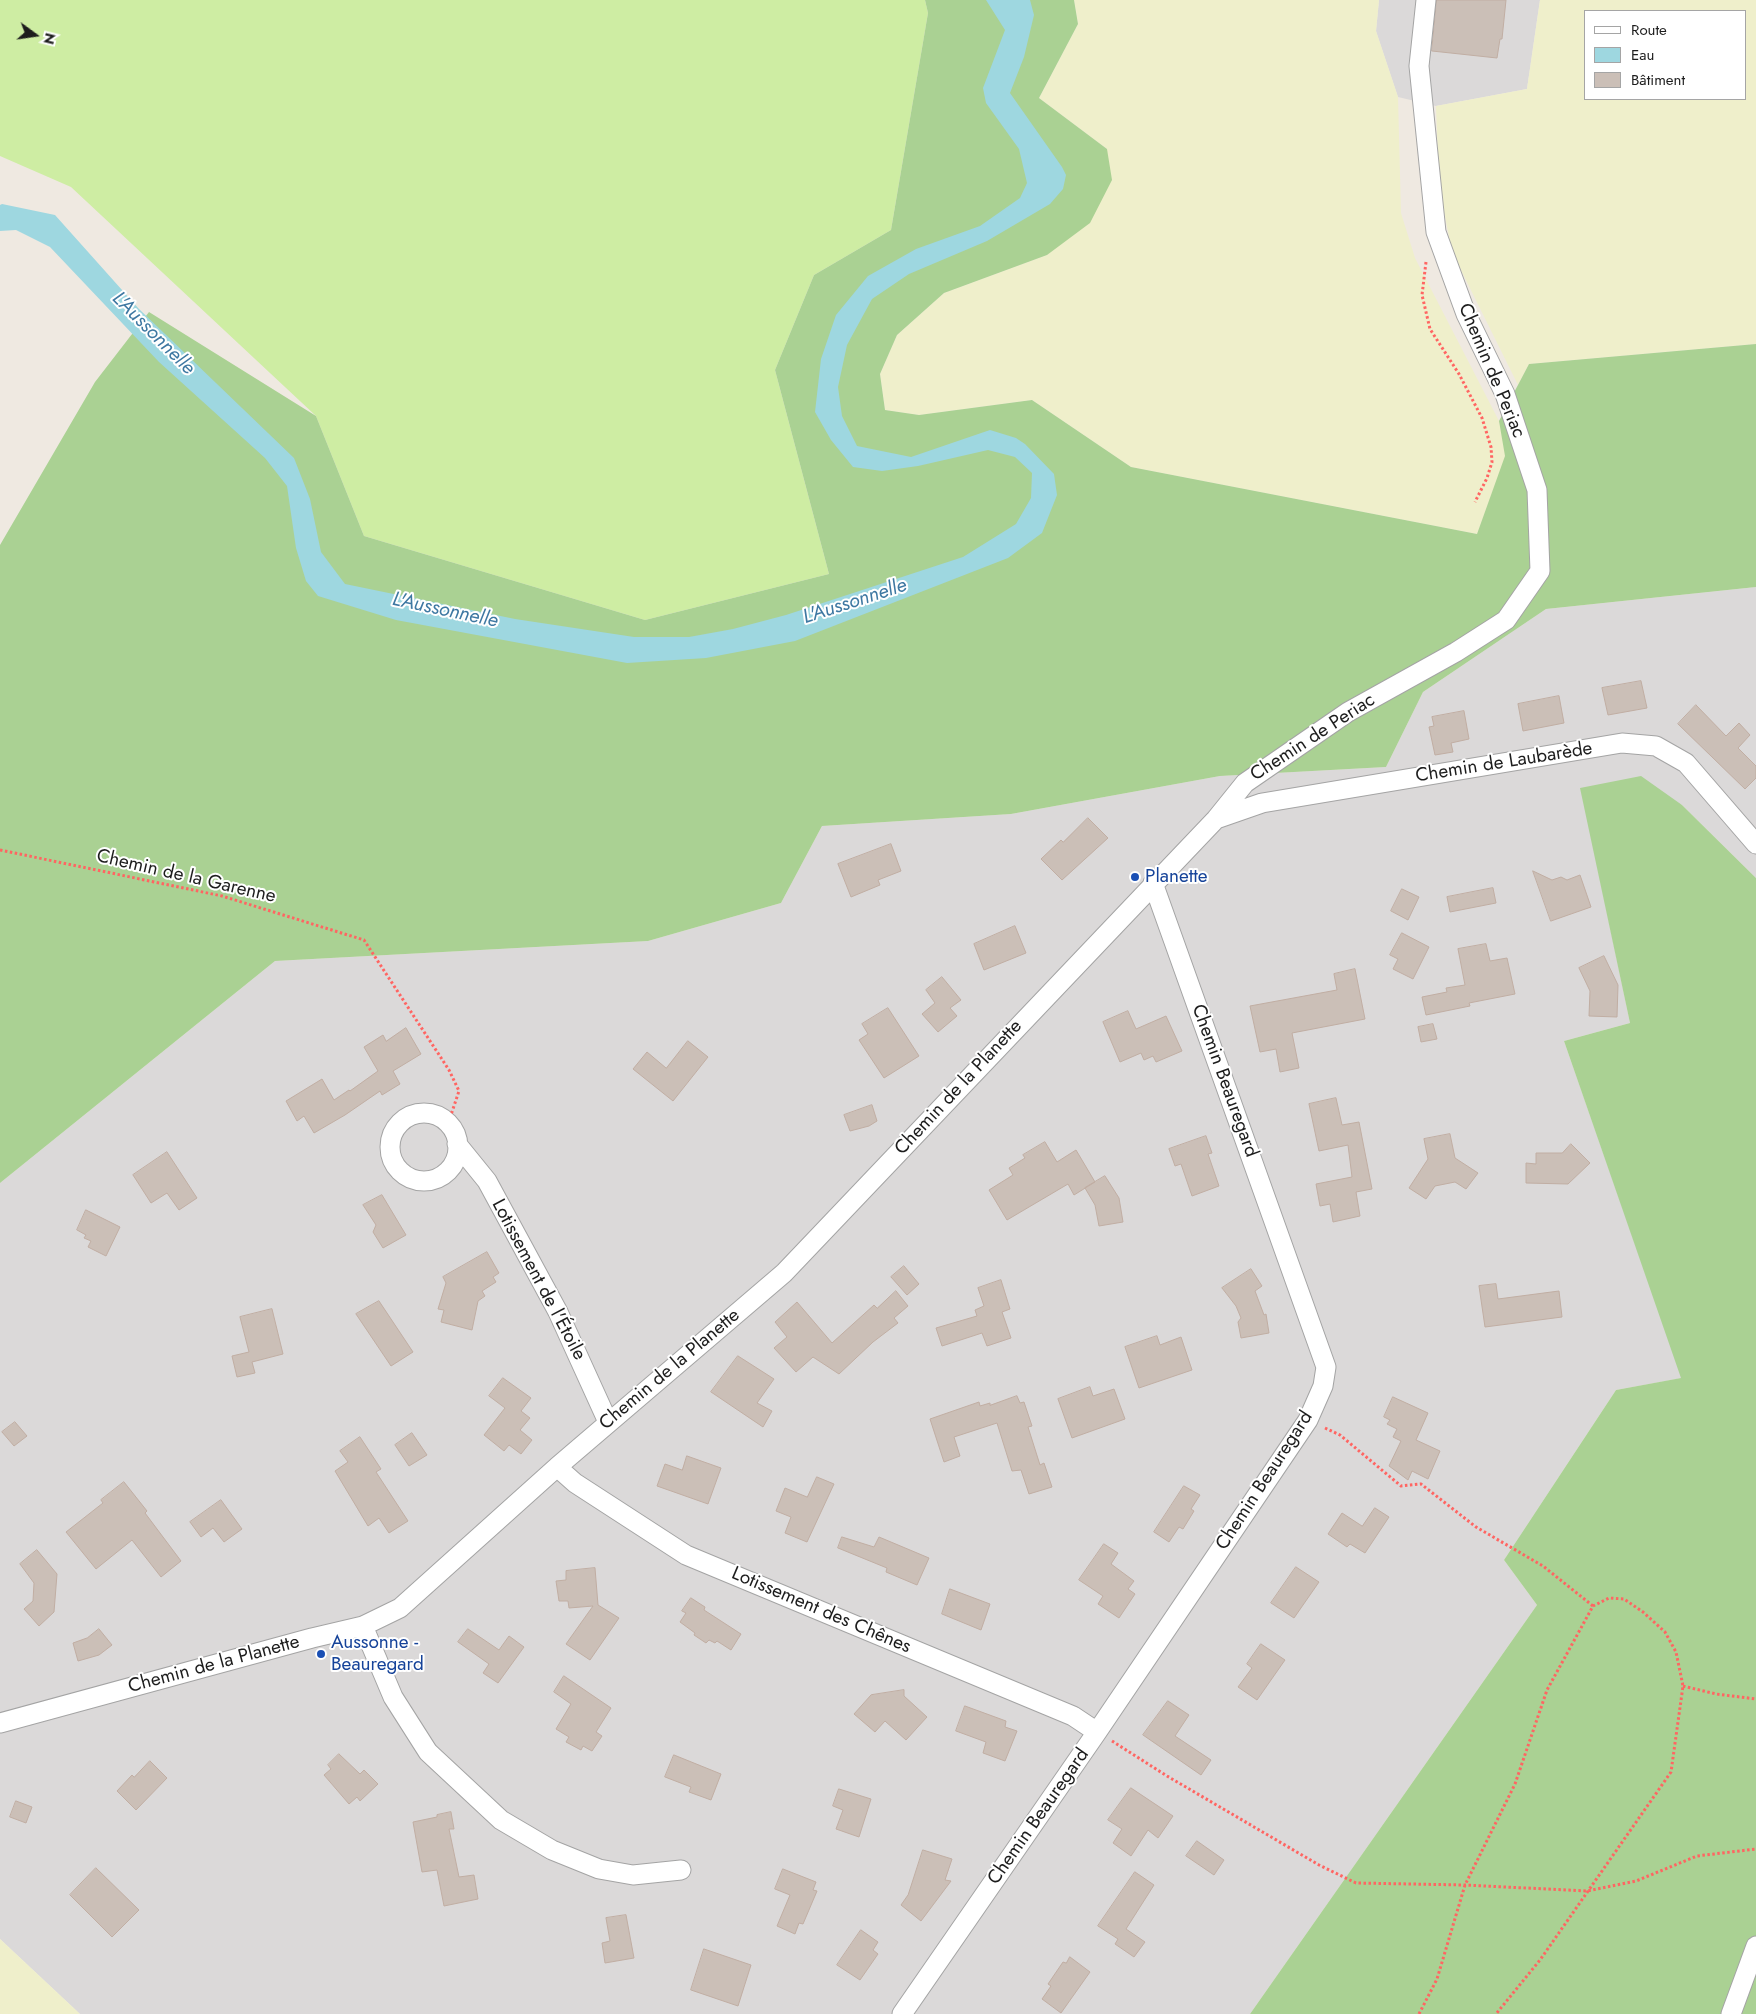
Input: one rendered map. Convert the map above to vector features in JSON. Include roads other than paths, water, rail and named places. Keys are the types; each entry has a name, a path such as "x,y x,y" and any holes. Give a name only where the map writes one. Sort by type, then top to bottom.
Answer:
{"street":[{"name":"Chemin de Periac","path":"1216,819 1245,783 1348,712 1456,652 1506,620 1540,571 1537,490 1505,394 1466,314 1436,232 1419,66 1426,0"},
{"name":"Chemin de Laubarède","path":"1216,819 1262,803 1622,743 1656,746 1686,763 1756,844"},
{"name":"Chemin de la Planette","path":"0,1723 312,1638 363,1626 400,1608 608,1422 784,1272 1216,819"},
{"name":"Chemin Beauregard","path":"902,2014 1097,1732 1308,1420 1323,1386 1326,1367 1153,883"},
{"name":"Lotissement de l'Étoile","path":"458,1144 456,1159 447,1172 437,1178 422,1181 409,1178 397,1169 391,1158 390,1140 398,1125 409,1116 430,1114 448,1124 458,1144 487,1181 558,1312 608,1422"},
{"name":"Lotissement des Chênes","path":"557,1467 575,1483 686,1554 1073,1716 1097,1732"},
{"path":"363,1626 394,1697 428,1752 501,1820 552,1850 599,1869 633,1875 681,1870"},
{"path":"1731,2014 1756,1946"}],"water":[{"name":"L'Aussonnelle","path":"986,0 1030,0 1034,15 1024,57 1010,93 1062,167 1066,175 1063,189 1050,204 987,241 909,274 872,299 847,345 838,387 842,416 857,446 911,457 990,430 1016,438 1025,444 1054,474 1057,495 1042,533 1008,558 795,641 706,658 627,663 396,620 318,596 306,581 296,548 287,486 265,458 159,362 50,247 16,230 0,231 0,205 2,204 55,215 139,309 294,458 310,499 321,552 345,584 515,619 634,637 689,637 733,629 786,615 963,557 1016,524 1031,498 1032,473 1015,457 988,450 918,466 882,471 853,467 831,440 815,412 821,359 836,315 868,276 916,249 980,226 1020,198 1027,183 1019,149 986,103 983,88 1005,30"}],"place":[{"name":"Planette","path":"1135,877"},
{"name":"Aussonne - Beauregard","path":"321,1654"}]}
